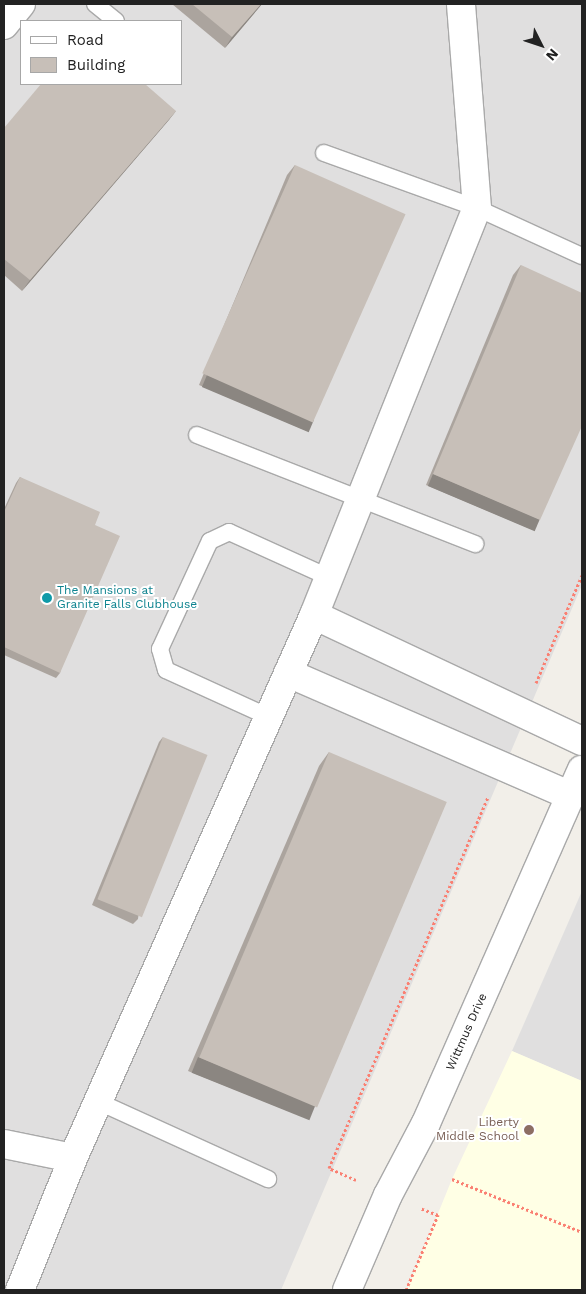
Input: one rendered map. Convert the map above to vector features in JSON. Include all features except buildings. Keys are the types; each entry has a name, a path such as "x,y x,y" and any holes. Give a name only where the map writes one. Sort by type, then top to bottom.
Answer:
{"street":[{"path":"4,25 21,4"},
{"path":"20,1290 74,1158 314,615 359,498 477,208 461,4"},
{"path":"314,615 582,742"},
{"path":"288,673 571,796"},
{"name":"Wittmus Drive","path":"347,1290 388,1195 426,1124 582,770"},
{"path":"4,1144 74,1158"}],"lane":[{"path":"95,4 115,20"},
{"path":"324,153 477,208 582,256"},
{"path":"197,435 475,544"},
{"path":"269,717 166,670 160,649 210,541 228,532 328,578"},
{"path":"100,1102 268,1179"}],"path":[{"path":"523,714 582,575"},
{"path":"406,1290 438,1215 329,1168 501,766"},
{"path":"452,1179 582,1232"}],"shaded area":[{"path":"4,4 582,4 582,585 281,1290 4,1290"},
{"path":"582,891 582,1081 512,1051"},
{"name":"Liberty Middle School","path":"512,1051 582,1081 582,1290 407,1290 452,1179"}],"place":[{"name":"The Mansions at Granite Falls Clubhouse","path":"47,598"},
{"name":"Liberty Middle School","path":"529,1130"}]}
